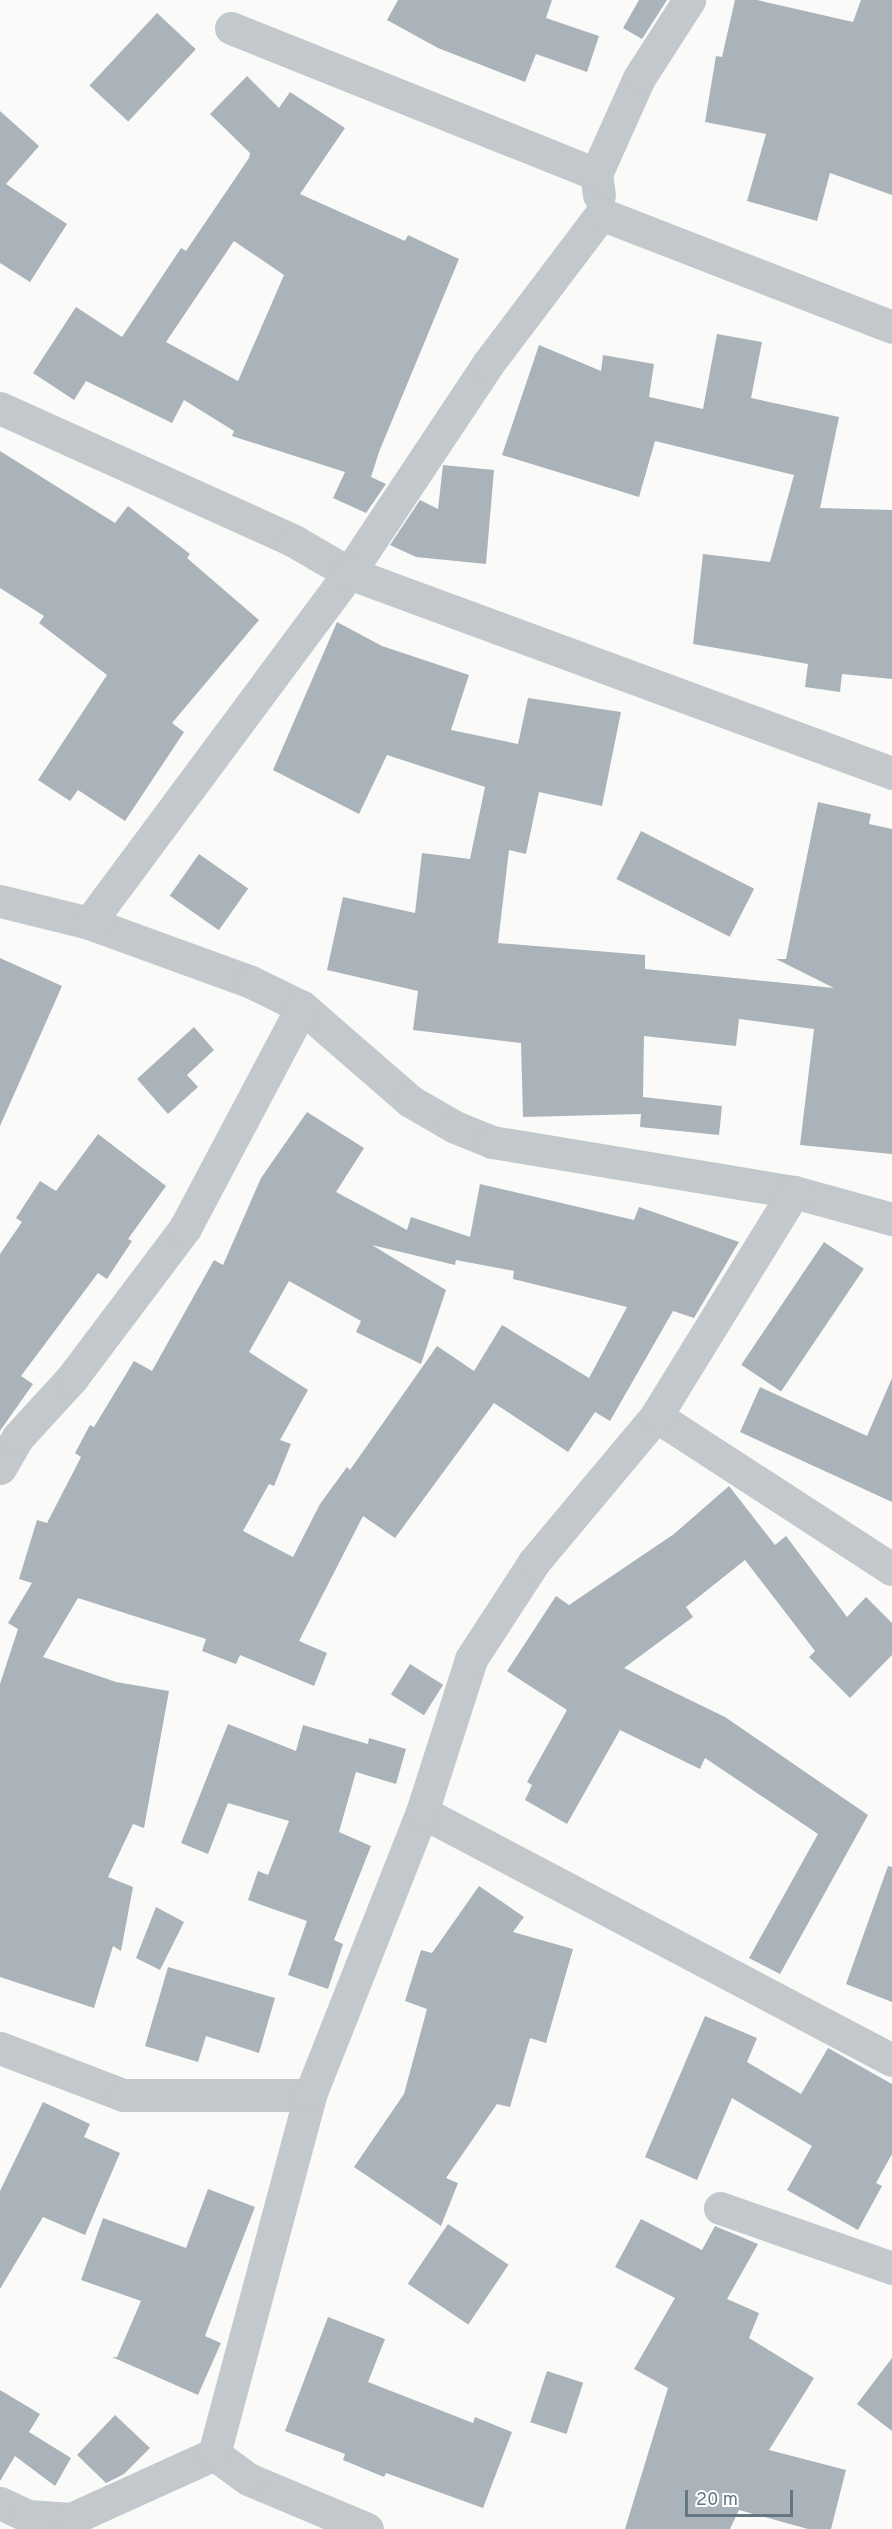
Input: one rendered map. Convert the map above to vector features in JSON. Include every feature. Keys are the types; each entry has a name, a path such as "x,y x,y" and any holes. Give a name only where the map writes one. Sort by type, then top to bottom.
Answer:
{"street":[{"path":"89,923 349,573 487,365 601,214 596,174 639,78 689,0"},
{"path":"231,28 596,174"},
{"path":"601,214 892,327"},
{"path":"0,408 294,541 349,573 892,773"},
{"path":"0,901 89,923 251,982 302,1007 410,1101 455,1127 492,1142 794,1192 892,1219"},
{"path":"0,1468 18,1437 72,1378 185,1228 302,1007"},
{"path":"214,2454 310,2095 422,1812 471,1659 534,1562 656,1416 794,1192"},
{"path":"656,1416 892,1569"},
{"path":"422,1812 892,2060"},
{"path":"0,2048 123,2095 310,2095"},
{"path":"720,2208 892,2268"},
{"path":"0,2503 28,2516 71,2519 214,2454"},
{"path":"214,2454 248,2479 349,2526"}],"building":[{"path":"398,0 552,0 546,18 599,36 587,72 536,54 525,82 438,48 387,20"},
{"path":"639,0 667,0 642,39 623,28"},
{"path":"735,0 757,0 853,22 861,0 892,0 892,195 830,173 817,221 747,201 766,134 705,122 716,56 722,57"},
{"path":"157,13 196,49 128,122 89,85"},
{"path":"247,76 279,108 290,92 345,128 300,194 405,241 408,235 459,259 379,452 371,477 386,484 366,513 333,498 345,472 232,436 234,431 184,400 172,423 86,381 74,400 33,373 76,307 122,337 181,248 186,251 249,158 250,153 210,114","holes":["234,241 284,275 238,381 166,342"]},
{"path":"0,111 39,146 6,184 67,224 30,282 0,263"},
{"path":"717,334 762,342 751,398 839,417 820,508 892,510 892,679 842,674 840,692 805,687 808,664 693,644 703,554 770,562 794,475 655,441 639,497 502,455 539,345 601,371 603,355 654,364 649,397 703,409"},
{"path":"0,451 115,523 128,506 190,554 187,558 259,620 172,723 184,732 125,821 78,790 70,801 38,780 107,675 39,623 44,616 0,588"},
{"path":"443,465 494,470 486,564 416,557 390,545 420,500 438,509"},
{"path":"337,622 382,646 469,675 451,730 518,744 528,698 621,712 602,806 539,792 526,854 509,850 498,943 645,955 645,969 834,988 776,959 786,959 818,802 871,814 869,824 892,829 892,1154 800,1145 814,1029 739,1019 736,1046 644,1036 643,1097 722,1106 719,1135 640,1127 641,1114 523,1117 521,1043 413,1030 418,991 327,970 343,897 415,913 422,853 470,859 485,787 387,755 359,814 273,770"},
{"path":"641,831 754,889 730,937 616,879"},
{"path":"199,854 248,888 219,930 170,896"},
{"path":"0,958 62,986 0,1126"},
{"path":"194,1027 214,1050 187,1075 198,1087 168,1114 137,1079"},
{"path":"307,1112 364,1148 336,1192 407,1230 411,1217 470,1237 480,1184 634,1220 639,1207 739,1242 694,1318 673,1311 610,1421 595,1412 568,1452 494,1403 395,1538 363,1516 299,1641 327,1653 314,1686 240,1655 236,1664 202,1651 206,1639 78,1598 43,1657 116,1682 169,1691 144,1828 133,1824 108,1877 133,1887 121,1951 113,1946 94,2008 0,1977 0,1684 18,1629 8,1623 32,1583 19,1579 37,1520 47,1523 81,1457 75,1453 90,1425 94,1427 134,1361 152,1371 214,1260 223,1265 261,1178","holes":["372,1245 455,1265 456,1260 514,1271 513,1279 627,1307 589,1378 502,1325 474,1371 437,1346 350,1470 347,1467 320,1504 293,1557 243,1531 269,1484 274,1486 291,1444 280,1440 308,1390 249,1352 289,1281 361,1321 356,1332 421,1364 446,1290"]},
{"path":"98,1134 166,1186 128,1239 132,1241 107,1279 98,1273 21,1376 33,1384 0,1431 0,1254 22,1222 16,1218 40,1181 56,1191"},
{"path":"824,1242 864,1269 781,1392 741,1365"},
{"path":"892,1378 892,1502 740,1432 760,1387 867,1436"},
{"path":"729,1486 775,1545 786,1536 847,1617 866,1597 892,1623 892,1655 850,1698 809,1657 815,1651 745,1560 686,1607 693,1617 624,1668 725,1717 868,1815 780,1974 749,1958 818,1834 705,1758 700,1769 620,1730 567,1824 525,1800 532,1785 527,1782 567,1710 507,1671 556,1596 569,1605 674,1534"},
{"path":"410,1664 443,1685 424,1715 391,1695"},
{"path":"228,1724 296,1751 303,1725 368,1744 369,1738 406,1749 396,1784 356,1772 339,1832 371,1846 334,1940 343,1944 328,1989 288,1975 307,1921 248,1900 258,1871 268,1875 289,1821 228,1803 208,1854 181,1843"},
{"path":"888,1866 892,1867 892,2002 846,1984"},
{"path":"479,1886 524,1917 513,1932 573,1949 546,2043 530,2038 510,2107 497,2104 446,2178 458,2183 441,2226 354,2167 404,2094 427,2009 405,2001 421,1950 432,1953"},
{"path":"156,1907 184,1922 160,1970 136,1958"},
{"path":"168,1967 275,1998 259,2053 206,2036 198,2062 145,2046"},
{"path":"705,2016 757,2038 747,2062 801,2094 828,2048 892,2084 892,2154 876,2183 882,2186 858,2230 787,2190 812,2146 732,2098 697,2180 645,2157"},
{"path":"43,2102 90,2124 84,2137 120,2153 85,2235 43,2217 0,2289 0,2191"},
{"path":"208,2189 255,2207 205,2336 221,2343 198,2395 112,2357 117,2357 141,2301 81,2280 103,2218 186,2248"},
{"path":"641,2219 702,2250 715,2226 758,2244 727,2299 759,2313 749,2338 814,2378 769,2450 846,2470 831,2529 808,2529 739,2510 730,2529 625,2529 668,2388 634,2369 675,2298 615,2267"},
{"path":"448,2224 509,2265 468,2325 408,2284"},
{"path":"328,2317 385,2339 368,2382 473,2423 475,2417 512,2432 483,2508 386,2473 384,2477 343,2460 345,2454 285,2431"},
{"path":"892,2358 892,2431 857,2404"},
{"path":"547,2371 583,2383 566,2434 530,2422"},
{"path":"0,2390 40,2414 29,2432 71,2458 55,2486 15,2456 0,2481"},
{"path":"115,2415 150,2448 124,2474 106,2483 77,2455"}]}
